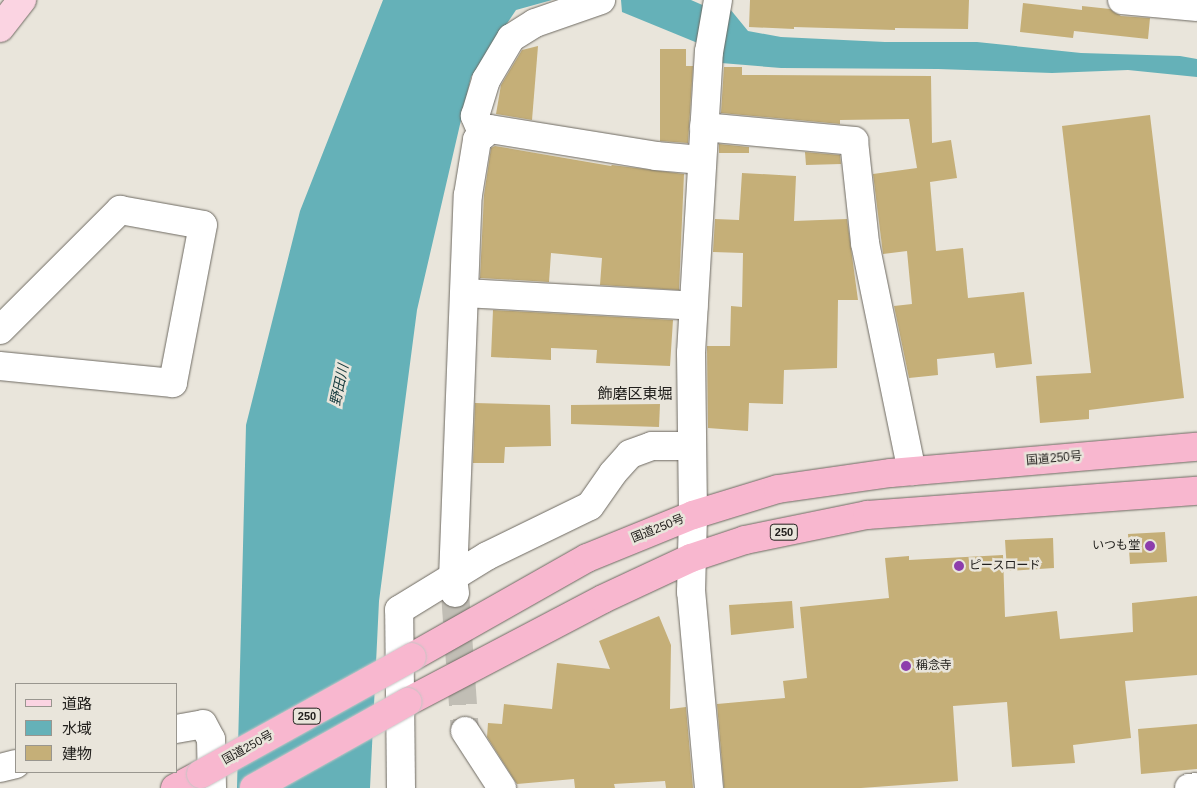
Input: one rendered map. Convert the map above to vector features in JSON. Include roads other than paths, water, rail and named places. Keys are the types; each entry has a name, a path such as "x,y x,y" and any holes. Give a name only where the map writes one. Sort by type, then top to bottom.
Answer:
{"highway":[{"name":"国道250号","path":"175,788 206,781 412,657 588,558 693,515 778,489 912,471 1197,446"},
{"name":"250","path":"254,788 407,702 603,599 691,558 745,540 866,515 1197,491"}],"main road":[{"path":"0,28 22,0"}],"street":[{"path":"709,788 690,592 693,515 691,353 709,52 718,0"},
{"path":"1122,0 1197,7"},
{"path":"483,135 475,116 486,80 511,38 535,23 600,1"},
{"path":"704,128 854,141 865,242 912,471"},
{"path":"454,585 468,195 477,140 490,129 656,156 702,160"},
{"path":"0,330 120,210 203,225 173,383 0,366"},
{"path":"465,293 694,306"},
{"path":"401,788 399,610 454,585 487,556 590,506 613,473 630,454 652,446 692,446"},
{"path":"178,730 203,724 211,739 206,781"},
{"path":"465,731 502,788"},
{"path":"0,768 15,764"},
{"path":"1189,788 1197,787"}],"water":[{"name":"野田川","path":"383,0 552,0 516,10 471,77 417,310 379,601 370,788 237,788 246,425 300,211"},
{"path":"621,0 691,0 707,7 730,9 748,31 781,37 885,42 977,42 1081,53 1180,56 1197,59 1197,77 1128,70 1052,73 938,69 781,68 721,63 705,46 622,12"}],"tunnel":[{"path":"455,593 465,731"}],"place":[{"name":"いつも堂","path":"1150,546"},
{"name":"ピースロード","path":"959,566"},
{"name":"稱念寺","path":"906,666"}],"district":[{"name":"飾磨区東堀","path":"635,394"}]}
